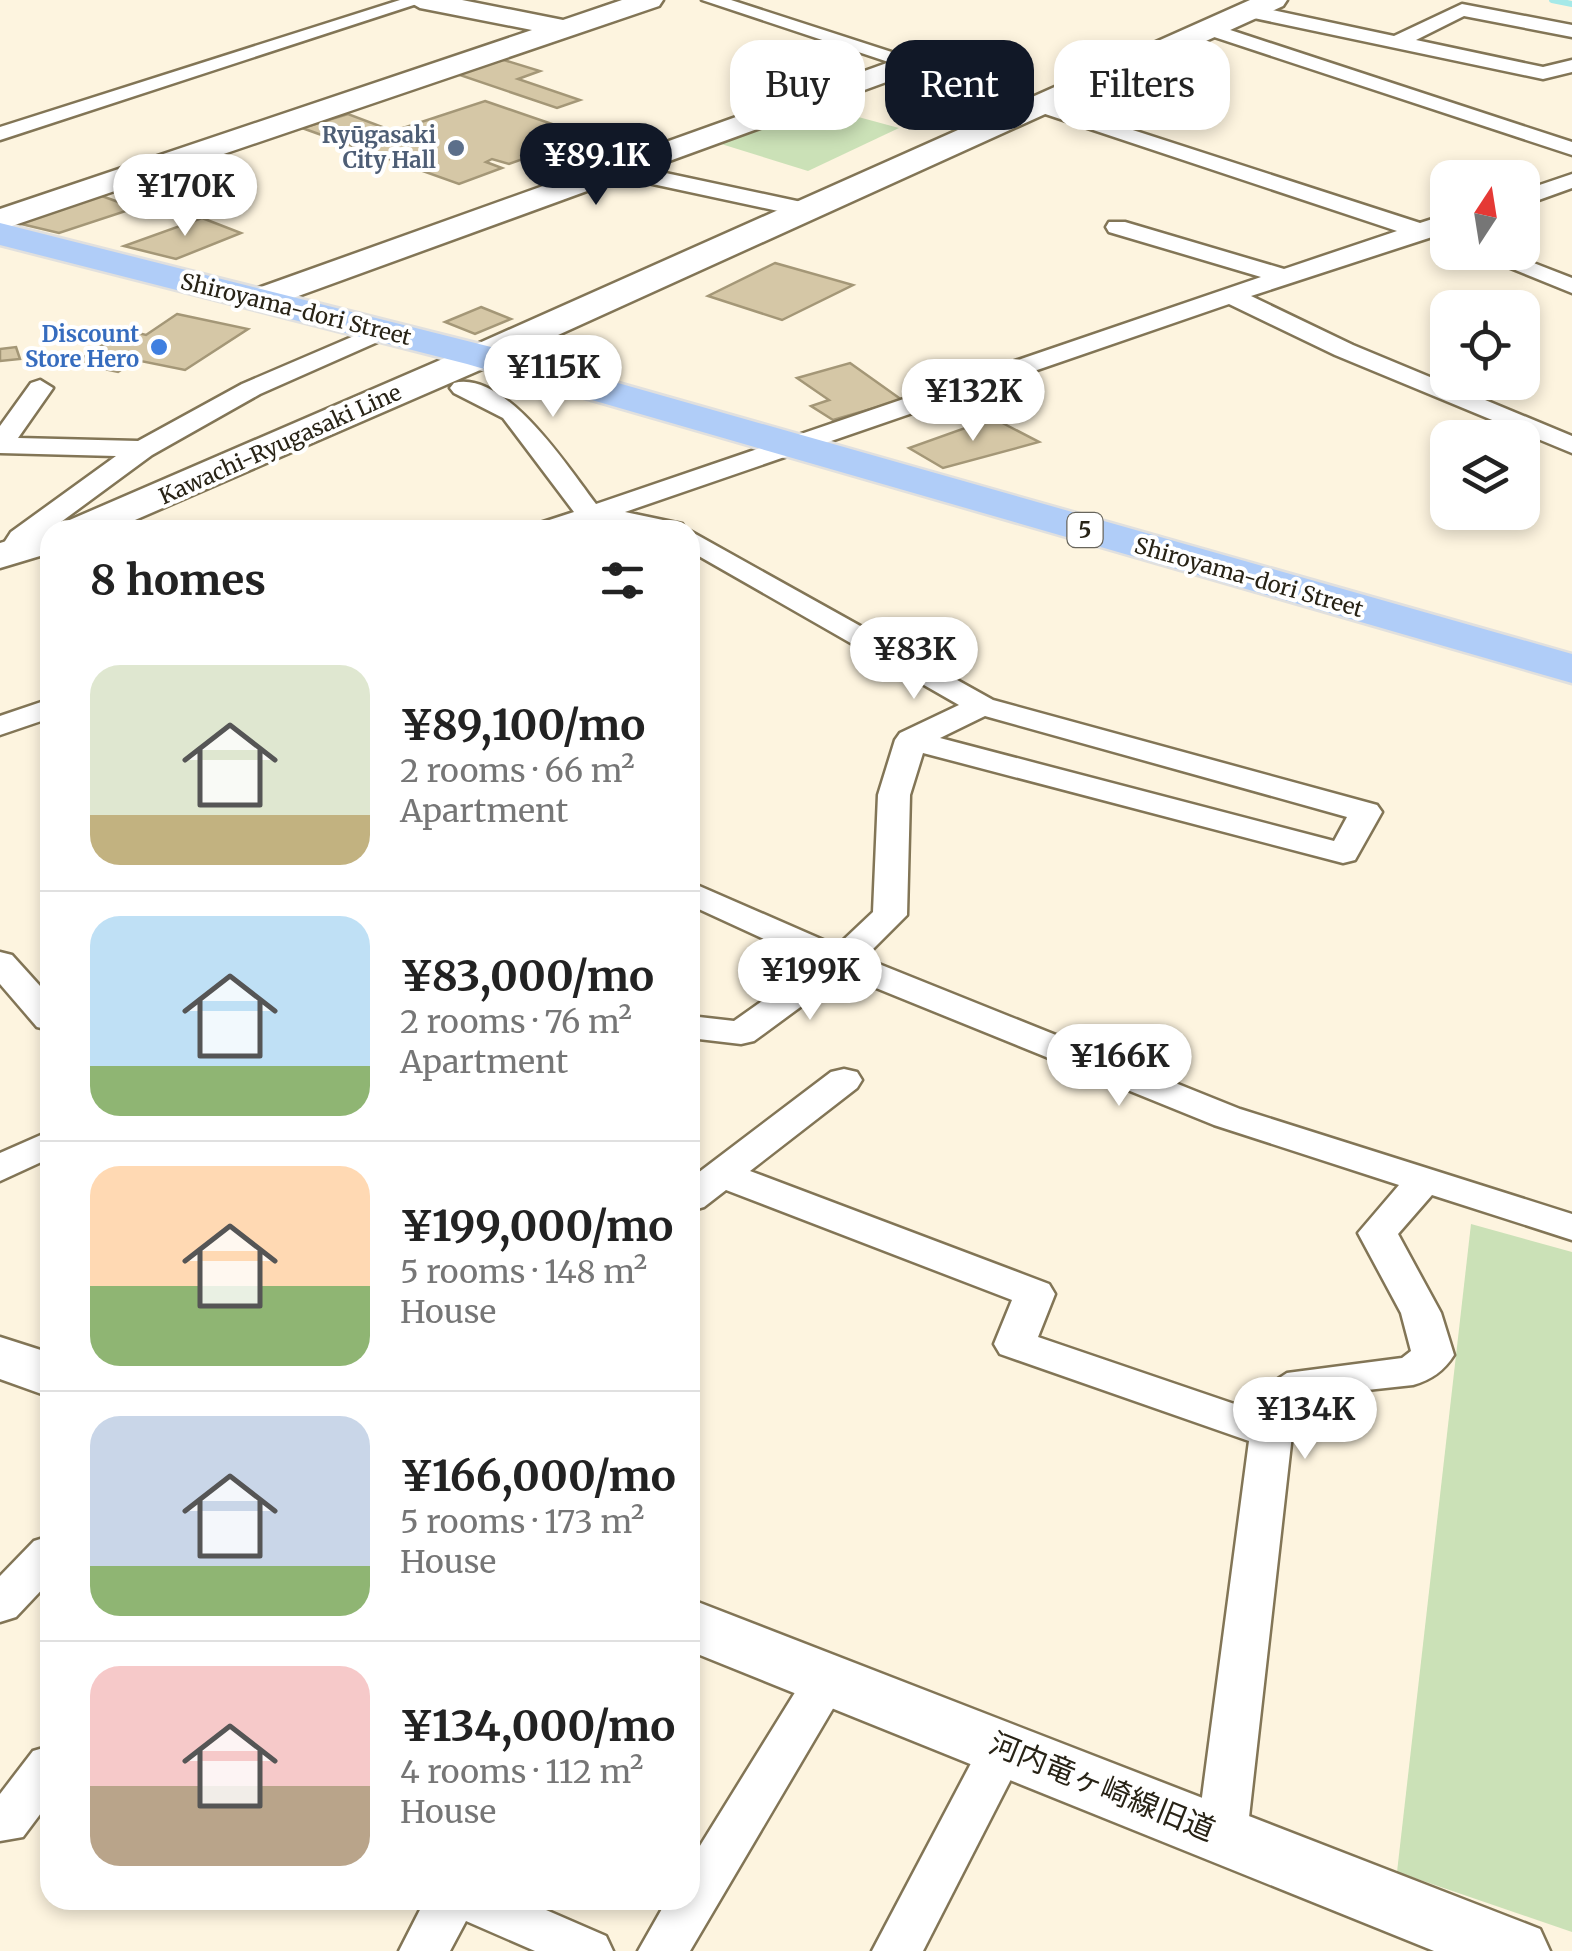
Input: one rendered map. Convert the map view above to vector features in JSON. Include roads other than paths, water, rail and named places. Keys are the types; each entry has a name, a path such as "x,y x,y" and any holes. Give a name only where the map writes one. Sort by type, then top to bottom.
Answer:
{"main road":[{"name":"Shiroyama-dori Street","path":"0,234 382,331 472,372 794,447 1572,670"}],"street":[{"path":"0,134 420,0 563,28"},
{"path":"0,220 649,0"},
{"path":"712,0 885,54"},
{"path":"1261,6 1398,42 1543,73 1572,66"},
{"name":"Kawachi-Ryugasaki Line","path":"104,520 472,372 806,210 1261,6"},
{"path":"1398,42 1462,10 1572,31"},
{"path":"1208,29 1572,150"},
{"path":"259,299 885,73"},
{"path":"1034,102 1430,234"},
{"path":"614,168 806,210"},
{"path":"1540,193 1572,181"},
{"path":"574,520 1233,297 1281,276 1430,226"},
{"path":"1117,227 1281,276"},
{"path":"1530,270 1572,286"},
{"path":"1233,297 1344,350 1572,445"},
{"path":"45,520 143,448 250,388 382,331"},
{"path":"472,372 512,413 590,514 621,520"},
{"path":"0,444 40,388"},
{"path":"0,444 143,448"},
{"path":"5,554 40,524"},
{"path":"5,554 40,543"},
{"path":"700,545 982,706 1366,812 1343,853 912,740"},
{"path":"700,1028 741,1033 841,961 890,914 894,795 912,740 982,706"},
{"path":"0,726 40,712"},
{"path":"700,897 841,961 1227,1118 1572,1227"},
{"path":"0,962 40,1008"},
{"path":"705,1186 844,1080"},
{"path":"0,1169 40,1148"},
{"path":"1222,1835 1273,1418 1284,1395 1302,1383 1413,1371 1433,1356 1421,1313 1378,1234 1424,1179"},
{"path":"705,1186 1036,1294 1014,1344 1272,1433"},
{"path":"0,1356 40,1372"},
{"path":"0,1605 40,1563"},
{"name":"河内竜ヶ崎線旧道","path":"700,1628 1512,1951"},
{"path":"700,1890 828,1678"},
{"path":"897,1951 1004,1746"},
{"path":"0,1820 6,1823 40,1779"},
{"path":"424,1951 446,1910"},
{"path":"493,1910 588,1951"},
{"path":"663,1951 688,1910"}],"waterway":[{"path":"1552,0 1572,4"}],"place":[{"name":"Ryūgasaki City Hall","path":"456,148"},
{"name":"Discount Store Hero","path":"159,347"}]}
